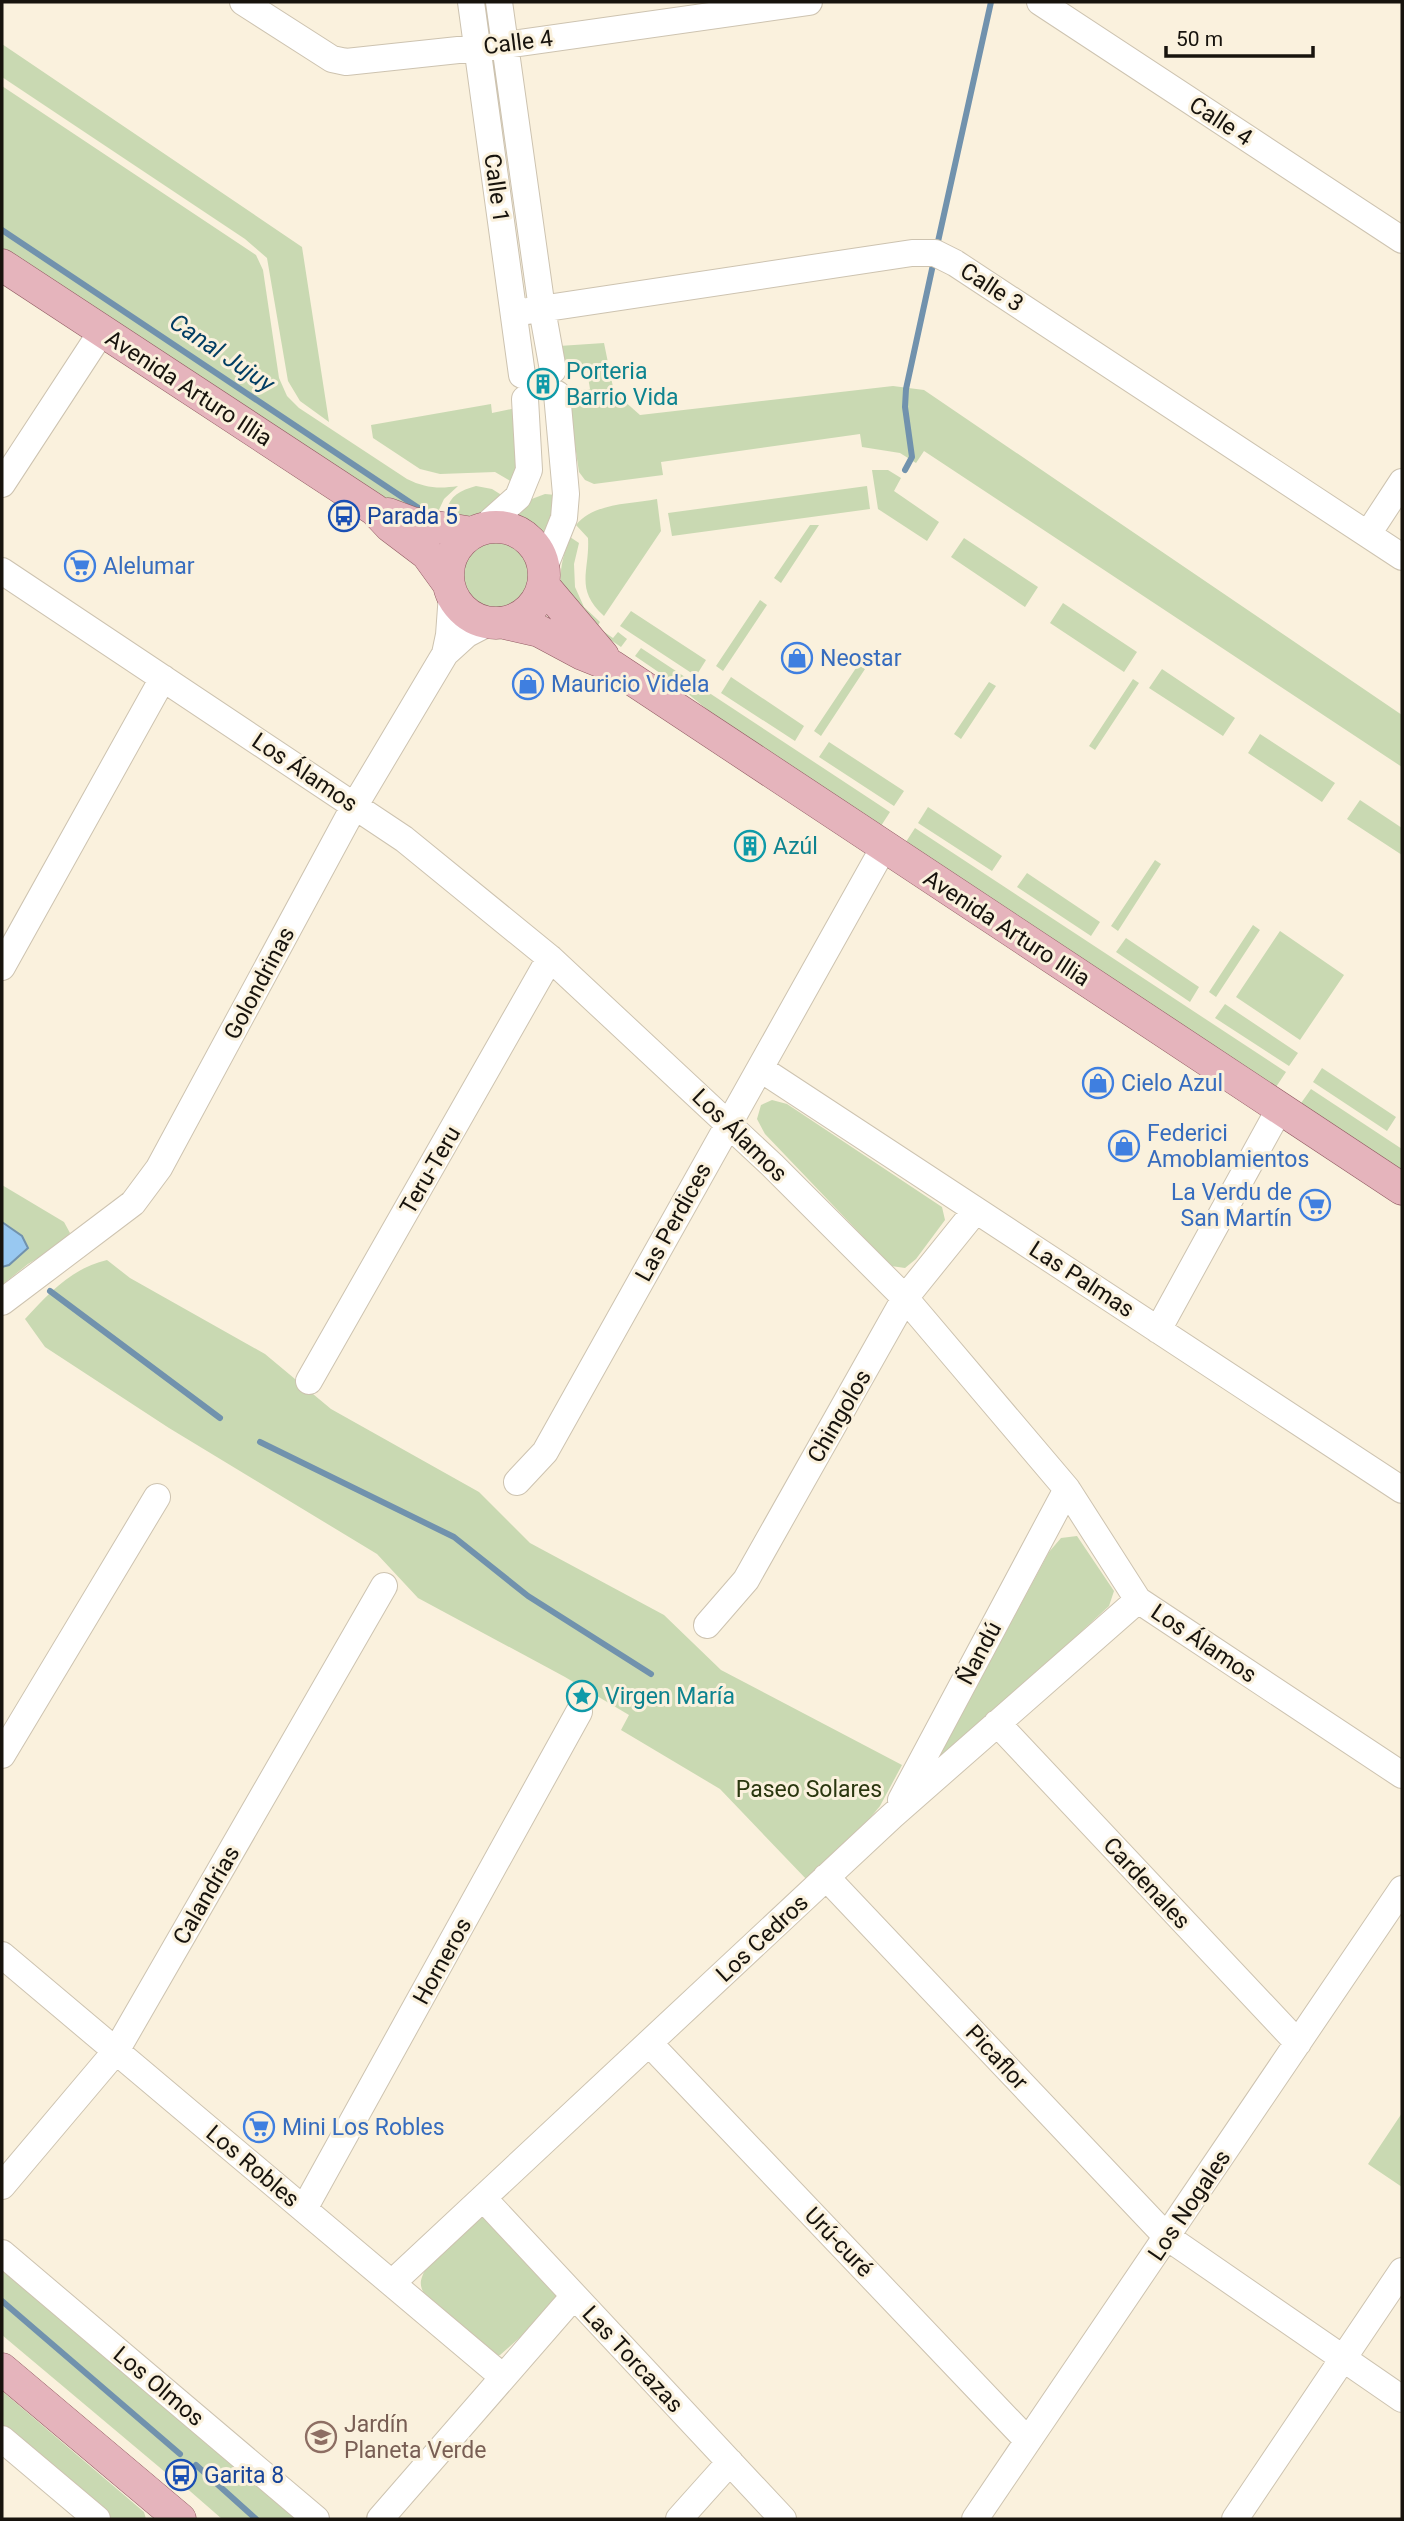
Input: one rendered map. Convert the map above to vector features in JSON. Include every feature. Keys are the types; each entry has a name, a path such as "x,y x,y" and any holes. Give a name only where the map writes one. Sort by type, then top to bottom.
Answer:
{"main road":[{"name":"Avenida Arturo Illia","path":"2,265 375,510 390,526 436,563 450,589"},
{"name":"Avenida Arturo Illia","path":"375,510 412,523 477,531"},
{"path":"499,527 528,540 538,553 543,577 536,603 522,615 496,622 473,617 460,607 450,589 449,564 457,546 477,531 499,527"},
{"name":"Avenida Arturo Illia","path":"543,577 562,611 612,666"},
{"name":"Avenida Arturo Illia","path":"496,622 539,631 582,654 612,666 1402,1189"},
{"path":"2,2369 177,2518"}],"street":[{"name":"Calle 4","path":"243,2 332,59 346,62 505,45 809,2"},
{"name":"Calle 1","path":"471,2 514,313 529,470 522,492 514,502 477,531"},
{"name":"Calle 1","path":"499,2 556,394 566,494 564,519 543,577"},
{"name":"Calle 4","path":"1040,2 1402,240"},
{"name":"Calle 3","path":"514,313 912,253 935,253 955,262 1402,557"},
{"path":"2,484 102,331"},
{"path":"524,398 556,394"},
{"path":"1368,534 1402,482"},
{"name":"Los Álamos","path":"2,571 404,839 550,958 772,1165 905,1298 1067,1489 1138,1600 1402,1775"},
{"name":"Golondrinas","path":"445,654 449,635 450,589"},
{"name":"Golondrinas","path":"2,1302 133,1203 159,1167 355,805 445,654 467,635 496,622"},
{"path":"2,967 163,678"},
{"name":"Las Perdices","path":"517,1482 545,1452 884,847"},
{"name":"Teru-Teru","path":"309,1381 550,958"},
{"name":"Las Palmas","path":"761,1069 1402,1490"},
{"path":"1158,1330 1280,1108"},
{"name":"Chingolos","path":"707,1625 746,1580 905,1298 976,1210"},
{"name":"Ñandú","path":"892,1816 1067,1489"},
{"path":"2,1755 157,1497"},
{"name":"Calandrias","path":"2,2186 116,2051 384,1586"},
{"name":"Los Cedros","path":"392,2283 892,1816 1138,1600"},
{"name":"Horneros","path":"304,2209 579,1712"},
{"name":"Cardenales","path":"997,1723 1298,2043"},
{"name":"Picaflor","path":"826,1877 1167,2237 1402,2399"},
{"name":"Los Nogales","path":"975,2519 1402,1889"},
{"name":"Los Robles","path":"2,1955 503,2377"},
{"name":"Urú-curé","path":"649,2043 1028,2441"},
{"name":"Las Torcazas","path":"483,2198 783,2519"},
{"name":"Los Olmos","path":"2,2253 316,2519"},
{"path":"1235,2519 1402,2271"},
{"path":"380,2519 574,2295"},
{"path":"2,2440 97,2519"},
{"path":"679,2519 730,2462"}],"green space":[{"path":"2,44 302,247 329,422 300,401 288,381 267,258 245,239 2,77"},
{"path":"2,86 256,255 263,270 279,378 287,396 299,408 407,479 432,487 458,486 444,499 437,514 404,512 345,476 2,248"},
{"path":"604,343 614,392 640,415 893,386 924,390 1402,715 1402,767 924,451 916,463 900,453 862,447 860,434 661,462 663,475 594,484 585,480 579,472 568,398 577,397 576,391 590,389 586,365 564,368 559,346"},
{"path":"491,404 492,413 516,408 517,485 495,472 440,474 420,469 373,438 371,425"},
{"path":"872,470 888,470 901,478 894,491 939,522 927,541 878,509"},
{"path":"476,486 492,489 508,499 478,515 446,521 448,507 454,497 463,490"},
{"path":"867,486 870,509 672,536 668,513"},
{"path":"545,494 556,495 546,538 531,524 516,517 529,500"},
{"path":"657,499 661,531 604,616 589,597 586,588 588,538 576,525 592,512 602,508"},
{"path":"810,525 819,525 781,583 774,578"},
{"path":"497,536 517,542 527,552 533,572 527,592 517,602 497,608 477,602 467,592 461,572 467,552 477,542"},
{"path":"570,537 579,543 574,564 575,587 584,607 600,622 597,627 613,638 618,632 627,639 621,647 589,625 568,604 562,591 561,577"},
{"path":"964,538 1038,587 1025,607 951,557"},
{"path":"760,600 767,605 723,671 716,666"},
{"path":"1063,603 1137,652 1124,672 1050,623"},
{"path":"631,611 706,660 696,676 620,626"},
{"path":"641,648 890,812 879,829 726,725 676,684 635,656"},
{"path":"858,665 865,669 821,736 814,731"},
{"path":"1162,669 1235,718 1223,736 1149,688"},
{"path":"731,677 804,726 795,741 721,693"},
{"path":"1133,679 1139,683 1095,750 1089,746"},
{"path":"989,682 996,686 961,739 954,734"},
{"path":"1260,734 1335,783 1322,802 1248,753"},
{"path":"829,742 904,791 894,806 819,757"},
{"path":"1360,800 1402,828 1402,855 1347,819"},
{"path":"928,807 1002,856 992,871 918,823"},
{"path":"915,828 1286,1072 1274,1090 904,845"},
{"path":"1155,860 1161,864 1118,931 1111,926"},
{"path":"1027,873 1100,922 1091,936 1017,887"},
{"path":"1253,925 1260,930 1216,997 1209,992"},
{"path":"1280,931 1344,975 1300,1040 1236,997"},
{"path":"1126,938 1199,987 1190,1002 1116,952"},
{"path":"1225,1004 1298,1053 1289,1066 1215,1018"},
{"path":"1322,1068 1396,1117 1387,1131 1313,1082"},
{"path":"1311,1089 1402,1149 1402,1174 1299,1106"},
{"path":"772,1100 787,1104 942,1207 945,1220 916,1259 905,1268 891,1266 765,1134 757,1119 761,1105"},
{"path":"2,1185 64,1222 70,1233 61,1244 28,1264 2,1285"},
{"name":"Paseo Solares","path":"107,1260 130,1278 265,1354 331,1409 479,1492 530,1543 664,1615 721,1670 902,1765 880,1806 852,1840 808,1881 720,1789 621,1730 629,1715 565,1677 418,1598 377,1554 169,1428 45,1347 25,1319 72,1275"},
{"path":"1077,1536 1114,1591 1109,1606 932,1769 1049,1552 1061,1538"},
{"path":"1402,2113 1402,2187 1368,2164"},
{"path":"479,2217 486,2217 557,2290 558,2300 552,2309 500,2355 491,2355 426,2297 421,2285 425,2270"},
{"path":"2,2266 300,2519 222,2519 183,2485 191,2473 180,2465 171,2477 2,2335"},
{"path":"2,2391 144,2512 146,2519 112,2519 2,2427"}],"water":[{"path":"2,1222 22,1236 28,1248 9,1265 2,1267"}],"waterway":[{"path":"937,246 991,2"},
{"name":"Canal Jujuy","path":"2,230 420,509"},
{"path":"905,470 912,457 905,407 906,389 934,260"},
{"path":"50,1291 220,1418"},
{"path":"260,1442 454,1537 528,1596 651,1674"},
{"path":"2,2301 180,2454"},
{"path":"196,2465 256,2519"}],"place":[{"name":"Porteria Barrio Vida","path":"543,384"},
{"name":"Parada 5","path":"344,516"},
{"name":"Alelumar","path":"80,566"},
{"name":"Neostar","path":"797,658"},
{"name":"Mauricio Videla","path":"528,684"},
{"name":"Azúl","path":"750,846"},
{"name":"Cielo Azul","path":"1098,1083"},
{"name":"Federici Amoblamientos","path":"1124,1146"},
{"name":"La Verdu de San Martín","path":"1315,1205"},
{"name":"Virgen María","path":"582,1696"},
{"name":"Mini Los Robles","path":"259,2127"},
{"name":"Jardín Planeta Verde","path":"321,2437"},
{"name":"Garita 8","path":"181,2475"}]}
